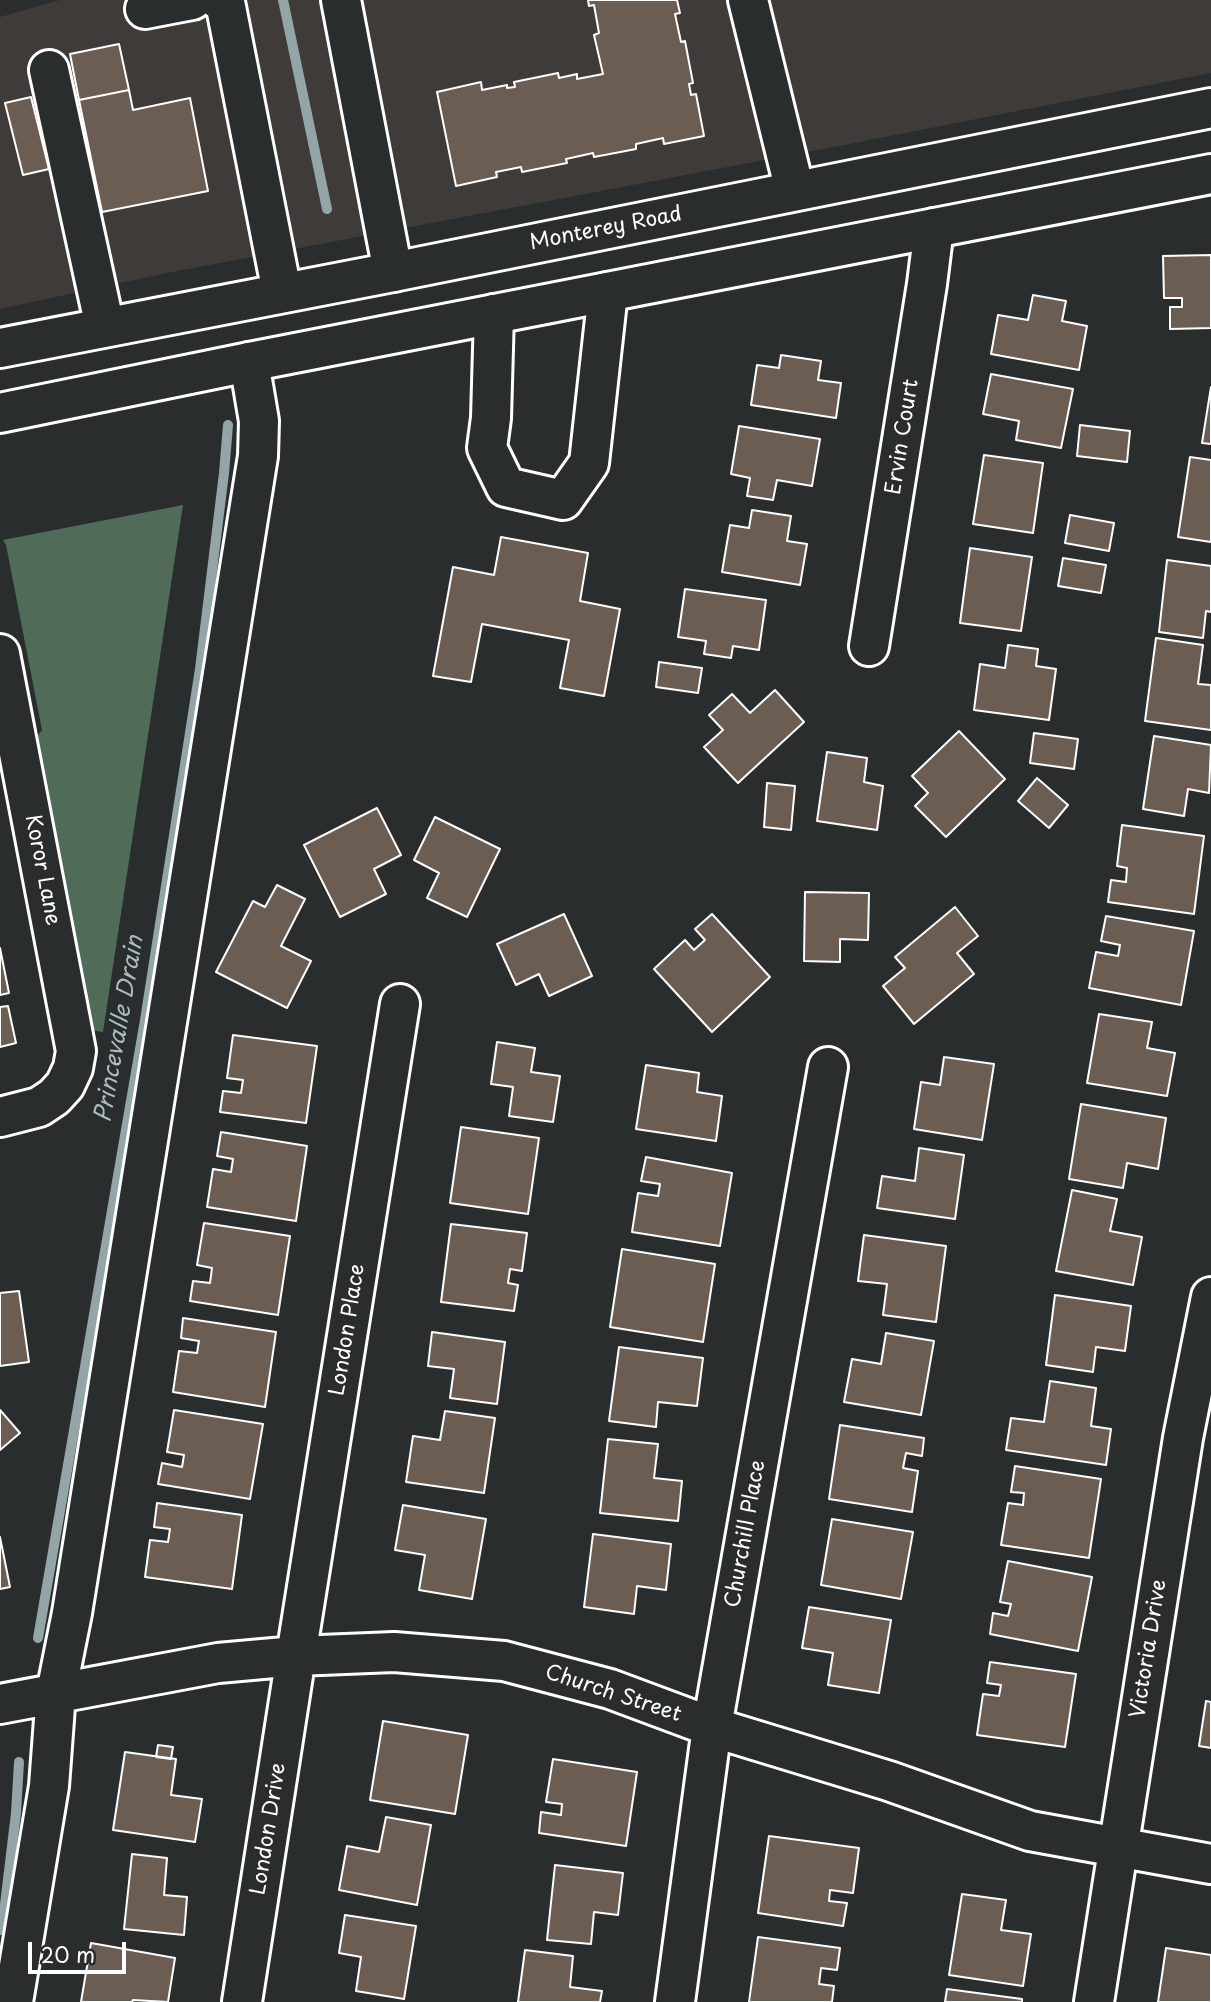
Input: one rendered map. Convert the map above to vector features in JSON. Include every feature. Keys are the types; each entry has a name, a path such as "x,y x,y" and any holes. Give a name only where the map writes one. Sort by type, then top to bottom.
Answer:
{"street":[{"path":"145,9 192,0"},
{"path":"219,0 225,2 282,292"},
{"path":"341,0 393,272"},
{"path":"748,0 795,191"},
{"path":"49,69 105,327"},
{"name":"Monterey Road","path":"0,348 1211,108"},
{"path":"0,413 1211,174"},
{"name":"Ervin Court","path":"870,646 934,228"},
{"path":"494,314 491,418 487,448 506,487 563,500 589,463 608,292"},
{"path":"13,2002 49,1786 56,1693 76,1586 258,456 259,421 249,362"},
{"name":"Koror Lane","path":"0,654 76,1051 73,1068 65,1085 54,1097 39,1107 0,1117"},
{"name":"London Place","path":"296,1656 400,1004"},
{"name":"Churchill Place","path":"675,2002 712,1727 828,1067"},
{"name":"Victoria Drive","path":"1094,2002 1117,1847 1197,1440 1211,1297"},
{"name":"Church Street","path":"0,1704 218,1663 296,1656 394,1652 504,1661 610,1689 712,1727 889,1781 1030,1831 1211,1864"},
{"name":"London Drive","path":"242,2002 296,1656"}],"shaded area":[{"path":"60,0 1211,0 1211,73 162,274 0,309 0,17"}],"green space":[{"path":"183,505 103,1032 91,1030 35,739 42,730 3,540"}],"building":[{"path":"588,0 677,0 680,13 675,14 681,42 685,41 693,83 689,84 691,95 696,94 704,136 664,144 663,138 636,144 636,149 594,157 593,153 566,159 567,163 522,172 521,167 496,172 497,177 456,186 437,92 481,82 482,90 507,85 507,88 515,87 514,82 558,73 559,78 577,74 577,79 603,74 594,35 599,33 594,5 589,6"},
{"path":"119,44 129,90 79,100 70,54"},
{"path":"129,90 133,110 190,98 208,191 102,212 79,100"},
{"path":"31,97 49,169 23,175 5,103"},
{"path":"1211,255 1211,328 1170,329 1170,307 1182,307 1182,298 1164,298 1163,256"},
{"path":"1033,295 1066,301 1062,321 1087,326 1079,370 991,354 998,315 1028,320"},
{"path":"781,355 821,361 818,380 841,383 836,418 751,405 757,365 779,368"},
{"path":"991,374 1073,389 1061,448 1016,440 1019,421 983,414"},
{"path":"1211,387 1211,444 1202,443"},
{"path":"1080,425 1130,431 1127,462 1077,456"},
{"path":"739,426 820,439 812,486 777,480 773,500 747,496 750,478 731,474"},
{"path":"984,455 1043,463 1033,533 973,524"},
{"path":"1190,457 1211,460 1211,542 1178,537"},
{"path":"752,510 791,516 787,541 807,544 800,585 722,572 730,525 749,528"},
{"path":"1070,515 1114,523 1109,551 1065,543"},
{"path":"501,537 588,553 580,601 620,609 604,696 560,688 569,640 482,624 471,682 433,676 453,567 494,575"},
{"path":"970,548 1032,557 1021,631 960,623"},
{"path":"1063,558 1106,565 1101,593 1058,586"},
{"path":"1167,560 1211,566 1211,612 1206,611 1203,638 1159,632"},
{"path":"685,589 766,600 759,650 733,646 731,658 704,654 706,641 678,637"},
{"path":"1156,638 1203,645 1198,684 1211,685 1211,730 1145,721"},
{"path":"1008,645 1038,649 1036,666 1056,669 1049,720 974,710 980,664 1005,668"},
{"path":"659,662 702,668 698,693 656,687"},
{"path":"775,690 804,722 738,783 704,747 723,730 709,715 732,694 750,713"},
{"path":"959,731 1005,779 946,837 915,806 928,793 912,776"},
{"path":"1034,733 1078,739 1074,769 1030,763"},
{"path":"1154,736 1211,745 1209,793 1188,789 1184,816 1143,809"},
{"path":"827,752 867,758 864,782 883,786 877,830 817,821"},
{"path":"1037,778 1068,805 1049,828 1018,801"},
{"path":"767,783 795,786 791,830 764,827"},
{"path":"377,808 401,855 374,869 386,894 340,917 304,845"},
{"path":"435,817 500,849 467,917 427,898 439,873 414,860"},
{"path":"1122,825 1204,836 1194,914 1108,902 1111,880 1126,882 1127,868 1117,866"},
{"path":"277,885 305,899 281,946 311,961 287,1008 216,972 253,901 265,907"},
{"path":"805,892 869,893 868,940 840,939 840,962 804,961"},
{"path":"955,907 978,936 957,953 974,974 914,1024 883,986 905,968 895,957"},
{"path":"564,914 592,976 549,996 539,974 516,985 497,944"},
{"path":"712,914 770,977 712,1032 654,969 685,940 694,950 705,940 695,929"},
{"path":"1106,916 1194,931 1181,1005 1089,988 1096,952 1118,956 1120,945 1101,941"},
{"path":"0,948 9,993 0,995"},
{"path":"8,1006 16,1043 0,1047 0,1007"},
{"path":"1099,1014 1152,1022 1147,1048 1175,1053 1167,1096 1087,1083"},
{"path":"233,1035 317,1046 306,1123 220,1112 223,1091 241,1093 243,1080 227,1078"},
{"path":"497,1042 535,1048 531,1072 560,1076 553,1122 509,1116 513,1087 491,1084"},
{"path":"944,1057 994,1064 982,1140 914,1129 921,1082 940,1085"},
{"path":"646,1065 699,1073 697,1092 722,1096 716,1141 636,1129"},
{"path":"1081,1104 1166,1118 1158,1169 1127,1163 1123,1188 1069,1179"},
{"path":"461,1127 539,1138 528,1214 450,1203"},
{"path":"221,1132 307,1146 296,1221 207,1207 213,1169 231,1172 233,1159 217,1156"},
{"path":"919,1148 964,1155 955,1219 877,1208 882,1176 915,1181"},
{"path":"646,1157 732,1173 720,1246 632,1232 638,1193 658,1196 660,1184 641,1181"},
{"path":"1072,1190 1117,1199 1110,1231 1142,1237 1133,1285 1056,1271"},
{"path":"204,1223 290,1236 278,1315 190,1301 193,1281 210,1283 212,1268 197,1265"},
{"path":"451,1224 527,1233 522,1271 510,1269 508,1283 518,1285 514,1311 441,1302"},
{"path":"864,1235 946,1246 936,1322 883,1315 887,1284 858,1281"},
{"path":"622,1249 715,1264 703,1342 610,1327"},
{"path":"19,1291 29,1362 0,1366 0,1293"},
{"path":"1055,1295 1131,1306 1125,1351 1096,1347 1093,1372 1046,1365"},
{"path":"183,1318 276,1332 265,1407 173,1392 179,1351 197,1353 199,1341 181,1338"},
{"path":"432,1332 505,1342 497,1404 450,1398 454,1369 428,1366"},
{"path":"886,1333 934,1341 921,1415 844,1402 852,1359 881,1364"},
{"path":"619,1347 703,1358 697,1406 658,1402 656,1427 609,1421"},
{"path":"1050,1381 1096,1388 1091,1426 1111,1429 1106,1465 1006,1450 1011,1418 1044,1422"},
{"path":"0,1410 20,1433 0,1450"},
{"path":"174,1410 263,1424 250,1499 158,1484 162,1463 182,1467 184,1455 167,1452"},
{"path":"445,1411 495,1418 484,1493 406,1482 413,1436 440,1440"},
{"path":"840,1425 924,1438 922,1456 906,1453 903,1468 918,1471 912,1512 829,1499"},
{"path":"608,1439 658,1444 654,1478 682,1481 678,1521 600,1513"},
{"path":"1015,1466 1101,1479 1089,1558 1001,1545 1008,1503 1023,1505 1024,1493 1011,1492"},
{"path":"157,1503 242,1515 232,1589 145,1577 150,1540 168,1542 170,1529 154,1527"},
{"path":"403,1505 486,1519 472,1599 419,1590 425,1555 395,1550"},
{"path":"832,1519 913,1532 901,1599 821,1585"},
{"path":"593,1534 671,1544 666,1590 637,1586 634,1614 584,1607"},
{"path":"0,1537 10,1587 0,1589"},
{"path":"1008,1561 1092,1577 1078,1651 990,1634 993,1613 1008,1616 1011,1604 1000,1602"},
{"path":"809,1607 891,1620 879,1693 828,1685 833,1653 802,1648"},
{"path":"990,1662 1076,1674 1065,1747 977,1735 983,1694 999,1696 1001,1685 987,1683"},
{"path":"1206,1701 1211,1702 1211,1748 1199,1746"},
{"path":"383,1721 468,1735 455,1814 370,1800"},
{"path":"158,1745 173,1747 171,1759 156,1757"},
{"path":"125,1752 176,1759 171,1795 202,1799 195,1842 113,1830"},
{"path":"553,1759 637,1772 626,1846 539,1833 541,1812 561,1815 562,1804 546,1802"},
{"path":"386,1817 431,1825 417,1905 339,1890 347,1846 379,1852"},
{"path":"769,1836 859,1848 853,1893 830,1890 829,1901 847,1903 843,1926 758,1913"},
{"path":"132,1854 167,1858 164,1895 187,1897 184,1935 124,1929"},
{"path":"555,1865 623,1873 618,1915 594,1912 591,1944 547,1940"},
{"path":"962,1894 1006,1900 1001,1930 1031,1934 1023,1986 949,1975"},
{"path":"345,1915 416,1926 404,1999 356,1991 361,1957 339,1953"},
{"path":"758,1937 840,1948 837,1970 821,1968 819,1984 834,1986 832,2002 749,2002"},
{"path":"91,1943 175,1958 168,2002 81,2002"},
{"path":"1166,1948 1211,1955 1211,2002 1158,2002"},
{"path":"525,1950 573,1956 570,1987 602,1991 600,2002 518,2002"},
{"path":"947,1989 1022,1999 1022,2002 945,2002"}],"waterway":[{"name":"Princevalle Drain","path":"283,0 327,209"},
{"name":"Princevalle Drain","path":"38,1638 145,1020 200,669 228,425"},
{"name":"Princevalle Drain","path":"0,1930 16,1813 19,1762"}]}
